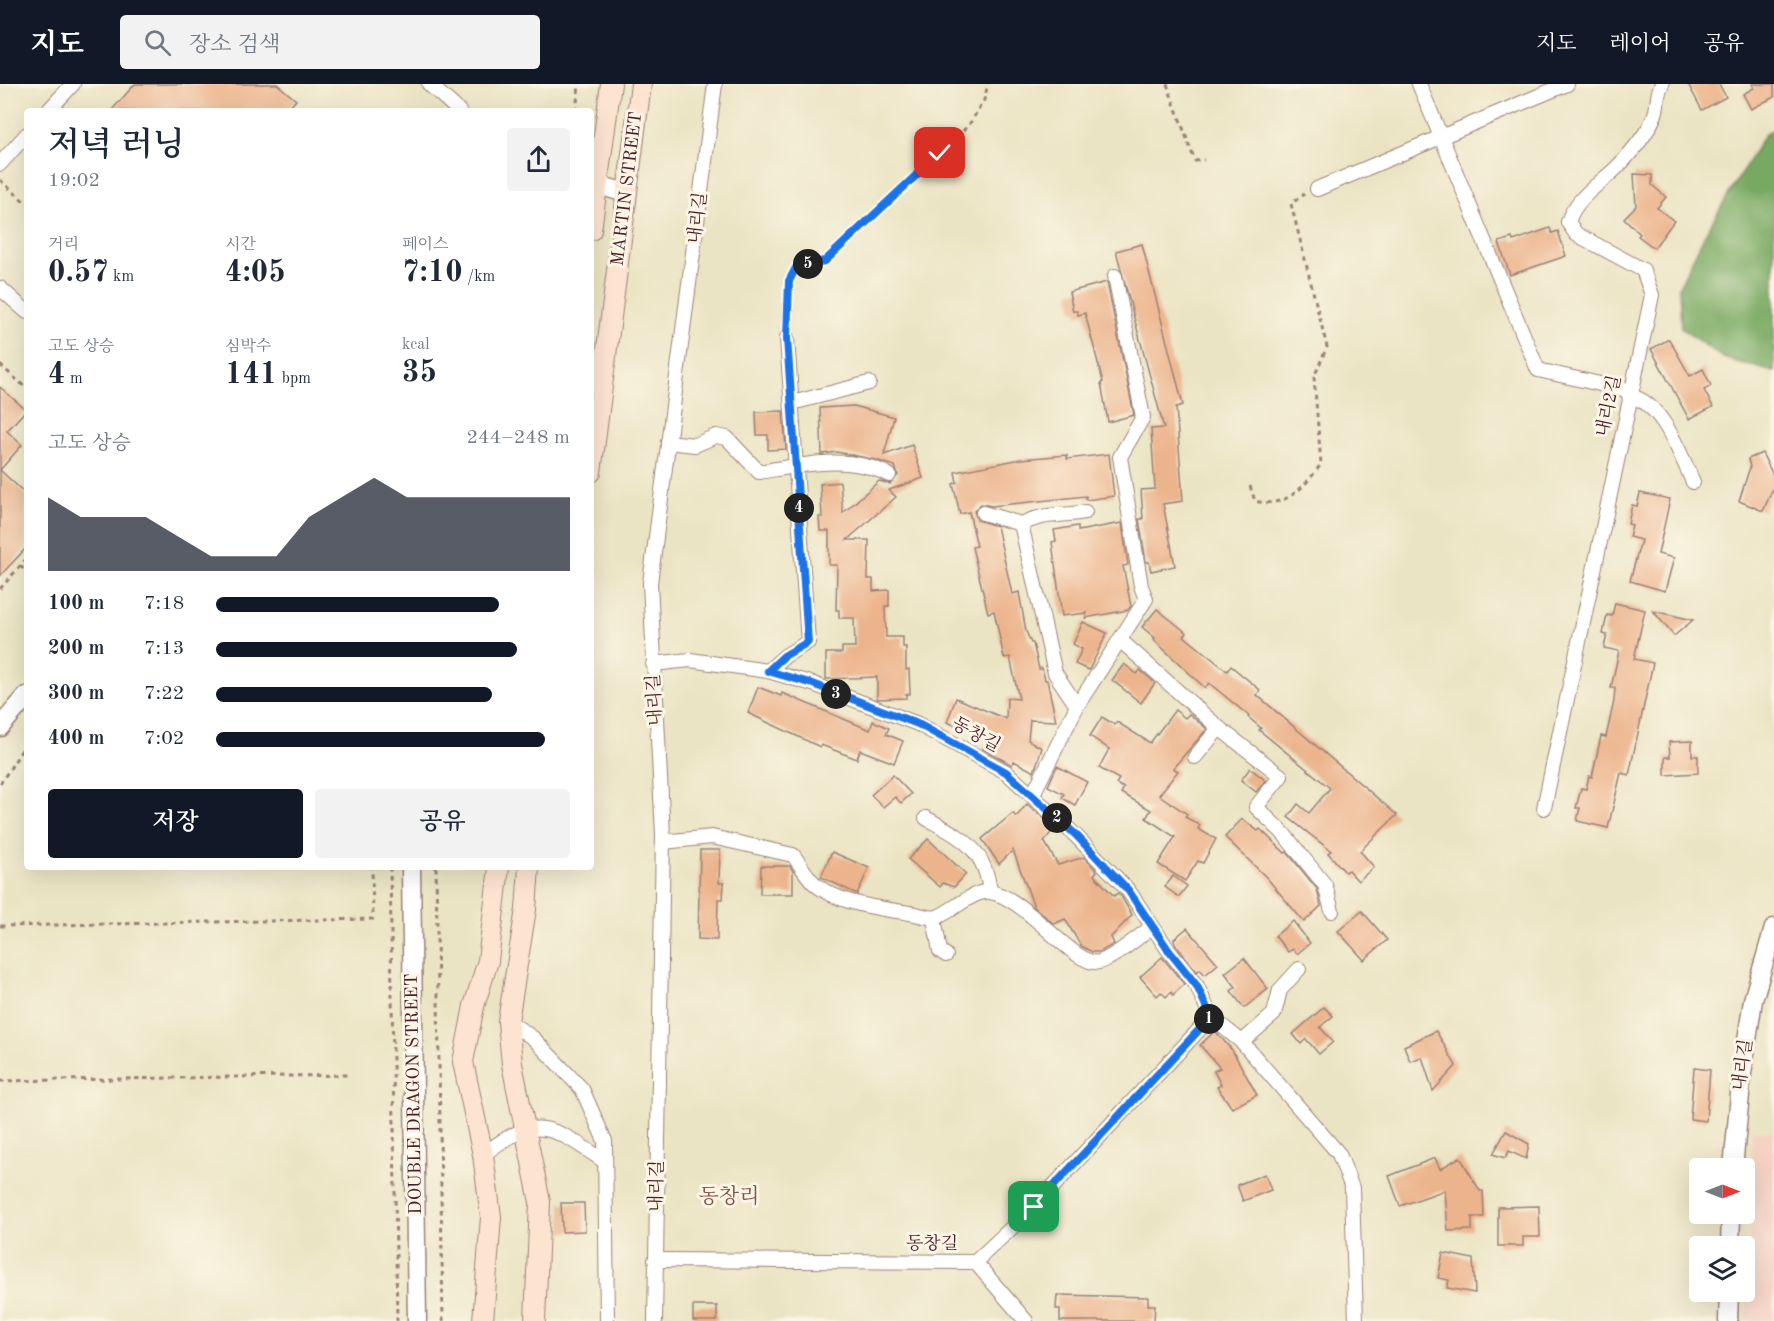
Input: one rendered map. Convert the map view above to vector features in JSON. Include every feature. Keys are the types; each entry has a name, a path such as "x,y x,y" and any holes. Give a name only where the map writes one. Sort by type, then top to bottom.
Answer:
{"main road":[{"name":"MARTIN STREET","path":"594,184 611,84"},
{"name":"MARTIN STREET","path":"594,448 641,84"},
{"path":"483,1321 491,1217 483,1155 463,1062 474,1006 488,961 499,870"},
{"path":"529,870 526,909 508,1021 512,1064 528,1130 540,1202 535,1321"}],"street":[{"path":"51,108 73,84"},
{"path":"429,84 456,108"},
{"name":"내리길","path":"655,1321 663,842 650,583 715,84"},
{"path":"1419,84 1538,370 1640,398 1650,406 1670,432 1693,482"},
{"path":"1317,189 1567,84"},
{"name":"내리2길","path":"1544,808 1652,295 1643,270 1576,234 1568,222 1572,210 1585,195 1621,163 1641,140 1656,113 1658,85"},
{"path":"0,164 24,137"},
{"path":"594,184 626,193"},
{"path":"1032,796 1077,706 1146,599 1141,586 1120,457 1143,417 1115,276"},
{"path":"0,288 24,309"},
{"path":"768,671 784,656 808,642 787,338"},
{"path":"792,403 869,383"},
{"path":"668,442 695,444 716,436 727,438 759,472 796,466 851,463 874,466 889,475"},
{"path":"982,513 1021,524 1041,515 1068,515 1085,512"},
{"path":"1021,524 1056,673 1077,706"},
{"path":"1120,640 1219,728 1281,776 1256,807 1283,833 1325,885 1332,911"},
{"name":"동창길","path":"654,664 690,660 768,671 813,684 918,724 1006,772 1076,835 1128,890 1152,927 1197,986 1211,1017 1242,1042 1339,1154 1352,1188 1356,1321"},
{"path":"0,727 24,699"},
{"path":"1195,757 1219,728"},
{"path":"926,818 957,835 978,853 988,872 990,892"},
{"path":"663,842 712,837 793,855 812,881 828,893 874,908 934,918 980,894 990,892 1023,909 1078,957 1090,963 1101,962 1152,927"},
{"name":"DOUBLE DRAGON STREET","path":"411,870 417,1321"},
{"path":"934,918 940,951 946,955"},
{"name":"내리길","path":"1734,1158 1742,1073 1753,1000 1774,928"},
{"path":"1242,1042 1274,1014 1280,990 1299,969"},
{"name":"동창길","path":"656,1260 975,1262 1034,1207 1211,1017"},
{"path":"508,1021 533,1038 582,1089 605,1141 605,1317"},
{"path":"483,1155 502,1140 528,1130 545,1127 569,1138 604,1161"},
{"path":"975,1262 1026,1321"},
{"path":"1728,1321 1729,1302"}],"path":[{"path":"576,108 579,84"},
{"path":"787,338 789,281 797,266 825,261 940,153 969,125 984,100 988,84"},
{"path":"1167,84 1195,161 1204,160"},
{"path":"0,180 24,201"},
{"path":"1250,486 1255,501 1267,505 1283,501 1293,496 1321,464 1314,377 1327,347 1291,204 1297,197 1317,189"},
{"path":"0,365 24,386"},
{"path":"0,589 24,561"},
{"path":"20,566 24,569"},
{"path":"0,784 24,747"},
{"path":"0,926 373,919 372,870"},
{"path":"390,870 397,1321"},
{"path":"436,870 443,1321"},
{"path":"0,1081 347,1074"}],"shaded area":[{"path":"1752,1131 1774,1132 1774,1321 1746,1321 1747,1302 1755,1302 1755,1236 1749,1236 1749,1224 1755,1224 1755,1158 1751,1158"}],"green space":[{"path":"1774,129 1774,372 1723,358 1681,328 1679,287 1704,236 1764,135"}],"building":[{"path":"135,84 277,84 296,100 289,108 114,108"},
{"path":"1688,84 1719,84 1726,97 1702,110"},
{"path":"1752,84 1774,84 1774,97 1751,109 1743,94 1754,88"},
{"path":"1634,174 1652,175 1652,185 1666,197 1657,208 1674,221 1654,248 1638,236 1640,234 1624,218 1636,206"},
{"path":"1550,228 1552,233 1558,231 1566,256 1510,275 1499,242 1512,238 1513,241"},
{"path":"1142,244 1183,405 1176,407 1183,501 1163,504 1175,566 1151,571 1149,562 1146,562 1139,519 1143,519 1141,490 1155,489 1151,429 1164,428 1116,251"},
{"path":"1107,282 1134,415 1108,422 1101,383 1103,382 1085,313 1078,315 1077,311 1073,311 1069,292"},
{"path":"1669,339 1690,376 1703,369 1711,386 1704,390 1713,407 1689,419 1651,349"},
{"path":"0,387 24,408 24,412 7,431 22,445 0,470"},
{"path":"854,406 894,417 884,455 912,445 923,478 889,490 896,497 847,540 869,540 868,579 873,579 873,591 889,590 889,606 885,606 886,637 903,637 903,647 906,647 906,670 909,669 910,694 906,694 906,698 877,699 877,677 826,679 826,653 842,653 842,647 855,647 854,618 839,618 839,610 836,610 837,565 829,565 829,531 820,531 819,517 822,517 820,484 840,482 843,513 879,481 890,484 898,475 895,466 876,460 837,452 822,454 820,408"},
{"path":"783,411 786,449 768,450 768,435 757,435 756,412"},
{"path":"1762,453 1774,477 1774,486 1763,511 1739,501 1750,467 1748,459"},
{"path":"1109,454 1114,496 1086,500 1086,496 992,506 981,504 974,511 977,520 997,526 1012,594 1019,592 1026,631 1033,643 1039,669 1042,668 1045,680 1047,680 1056,721 1030,720 1028,740 1042,748 1034,772 1014,761 1012,765 983,749 989,739 963,723 961,728 947,722 956,698 1006,719 1007,698 1019,699 1010,657 1004,658 994,611 988,613 972,547 977,546 969,512 960,514 953,484 957,482 955,472 1021,459 1067,455 1067,459"},
{"path":"0,470 24,492 24,550 0,576"},
{"path":"1640,493 1670,499 1658,554 1674,558 1665,591 1630,581 1641,540 1629,537 1632,525 1628,524 1632,505 1637,506"},
{"path":"1122,523 1128,565 1123,566 1131,606 1128,610 1085,618 1087,613 1062,616 1052,542 1056,541 1054,530 1078,526 1078,531"},
{"path":"1615,603 1645,610 1634,659 1653,663 1629,775 1621,773 1608,828 1577,821 1580,808 1576,808 1581,788 1586,789 1589,776 1592,777 1601,736 1606,737 1614,701 1615,688 1611,688 1619,651 1604,648 1607,635 1603,634 1607,615 1612,616"},
{"path":"1157,609 1187,633 1184,636 1227,671 1231,666 1260,690 1257,695 1397,815 1360,851 1374,867 1358,881 1348,870 1345,872 1328,853 1331,851 1288,817 1298,804 1309,813 1330,788 1259,730 1261,728 1249,716 1209,683 1205,688 1154,640 1155,638 1142,627"},
{"path":"1653,611 1693,620 1674,636"},
{"path":"1083,622 1107,633 1089,670 1075,664 1082,649 1073,644"},
{"path":"1124,664 1137,674 1140,670 1155,683 1141,703 1112,680"},
{"path":"758,687 781,696 782,693 870,730 873,721 889,728 886,734 903,741 894,763 860,750 857,759 821,745 820,747 748,713"},
{"path":"1175,710 1185,718 1189,714 1207,729 1173,768 1178,771 1159,795 1187,814 1185,817 1200,825 1198,829 1216,839 1203,863 1198,861 1185,881 1158,864 1175,837 1146,818 1151,810 1121,793 1124,788 1116,784 1119,779 1099,768 1109,749 1090,736 1102,717 1115,725 1117,722 1150,743"},
{"path":"1692,741 1692,756 1698,756 1698,773 1665,775 1665,757 1670,757 1669,742"},
{"path":"1057,766 1087,782 1075,805 1062,798 1064,794 1048,786"},
{"path":"1250,768 1266,781 1256,792 1241,780"},
{"path":"893,775 911,794 901,803 895,797 883,807 871,795"},
{"path":"1027,804 1055,828 1044,841 1058,865 1084,857 1097,871 1094,875 1114,896 1118,893 1121,896 1132,915 1111,937 1114,944 1100,952 1092,952 1081,946 1065,919 1054,924 1034,907 1013,850 999,864 982,839 1013,813 1016,817"},
{"path":"1242,819 1258,831 1260,829 1285,853 1287,852 1317,889 1321,906 1304,922 1266,877 1225,837"},
{"path":"928,839 966,874 954,887 943,883 940,887 908,859"},
{"path":"700,850 720,850 719,883 724,883 723,899 718,899 717,940 698,939"},
{"path":"832,852 869,868 857,894 821,877"},
{"path":"761,866 790,866 793,871 793,894 760,894"},
{"path":"1173,876 1187,886 1179,897 1165,887"},
{"path":"1362,911 1387,940 1364,960 1338,931"},
{"path":"1293,921 1310,943 1297,954 1293,949 1288,952 1275,936"},
{"path":"1187,928 1218,964 1205,975 1200,969 1197,972 1175,944 1174,939"},
{"path":"1162,957 1184,984 1173,995 1171,992 1166,997 1161,992 1157,996 1140,977"},
{"path":"1244,958 1268,989 1244,1008 1231,991 1236,987 1225,973"},
{"path":"1324,1007 1333,1016 1320,1027 1333,1042 1319,1054 1306,1039 1301,1044 1293,1034"},
{"path":"1215,1031 1232,1050 1257,1095 1232,1108 1217,1087 1221,1085 1214,1071 1220,1068 1200,1045"},
{"path":"1436,1031 1456,1066 1433,1091 1422,1057 1410,1061 1404,1046"},
{"path":"1694,1068 1710,1070 1706,1121 1690,1119"},
{"path":"1506,1131 1529,1144 1526,1159 1509,1151 1505,1158 1493,1154"},
{"path":"1460,1157 1480,1191 1483,1191 1484,1217 1472,1217 1472,1230 1448,1231 1445,1190 1400,1206 1389,1176 1435,1158 1440,1169"},
{"path":"1265,1174 1271,1190 1243,1201 1237,1185"},
{"path":"561,1203 584,1203 585,1231 562,1232"},
{"path":"1539,1206 1540,1237 1523,1237 1523,1246 1498,1246 1498,1207"},
{"path":"1443,1253 1473,1259 1475,1293 1447,1288 1449,1280 1438,1278"},
{"path":"1057,1295 1148,1297 1148,1305 1155,1305 1154,1321 1060,1321 1060,1309 1056,1309"},
{"path":"693,1306 717,1306 717,1321 693,1321"}],"district":[{"name":"동창리","path":"729,1197"}],"route":[{"path":"940,153 825,261 797,266 789,281 787,338 808,642 784,656 768,671 813,684 918,724 1006,772 1076,835 1128,890 1169,951 1197,986 1211,1017 1034,1207"}]}
